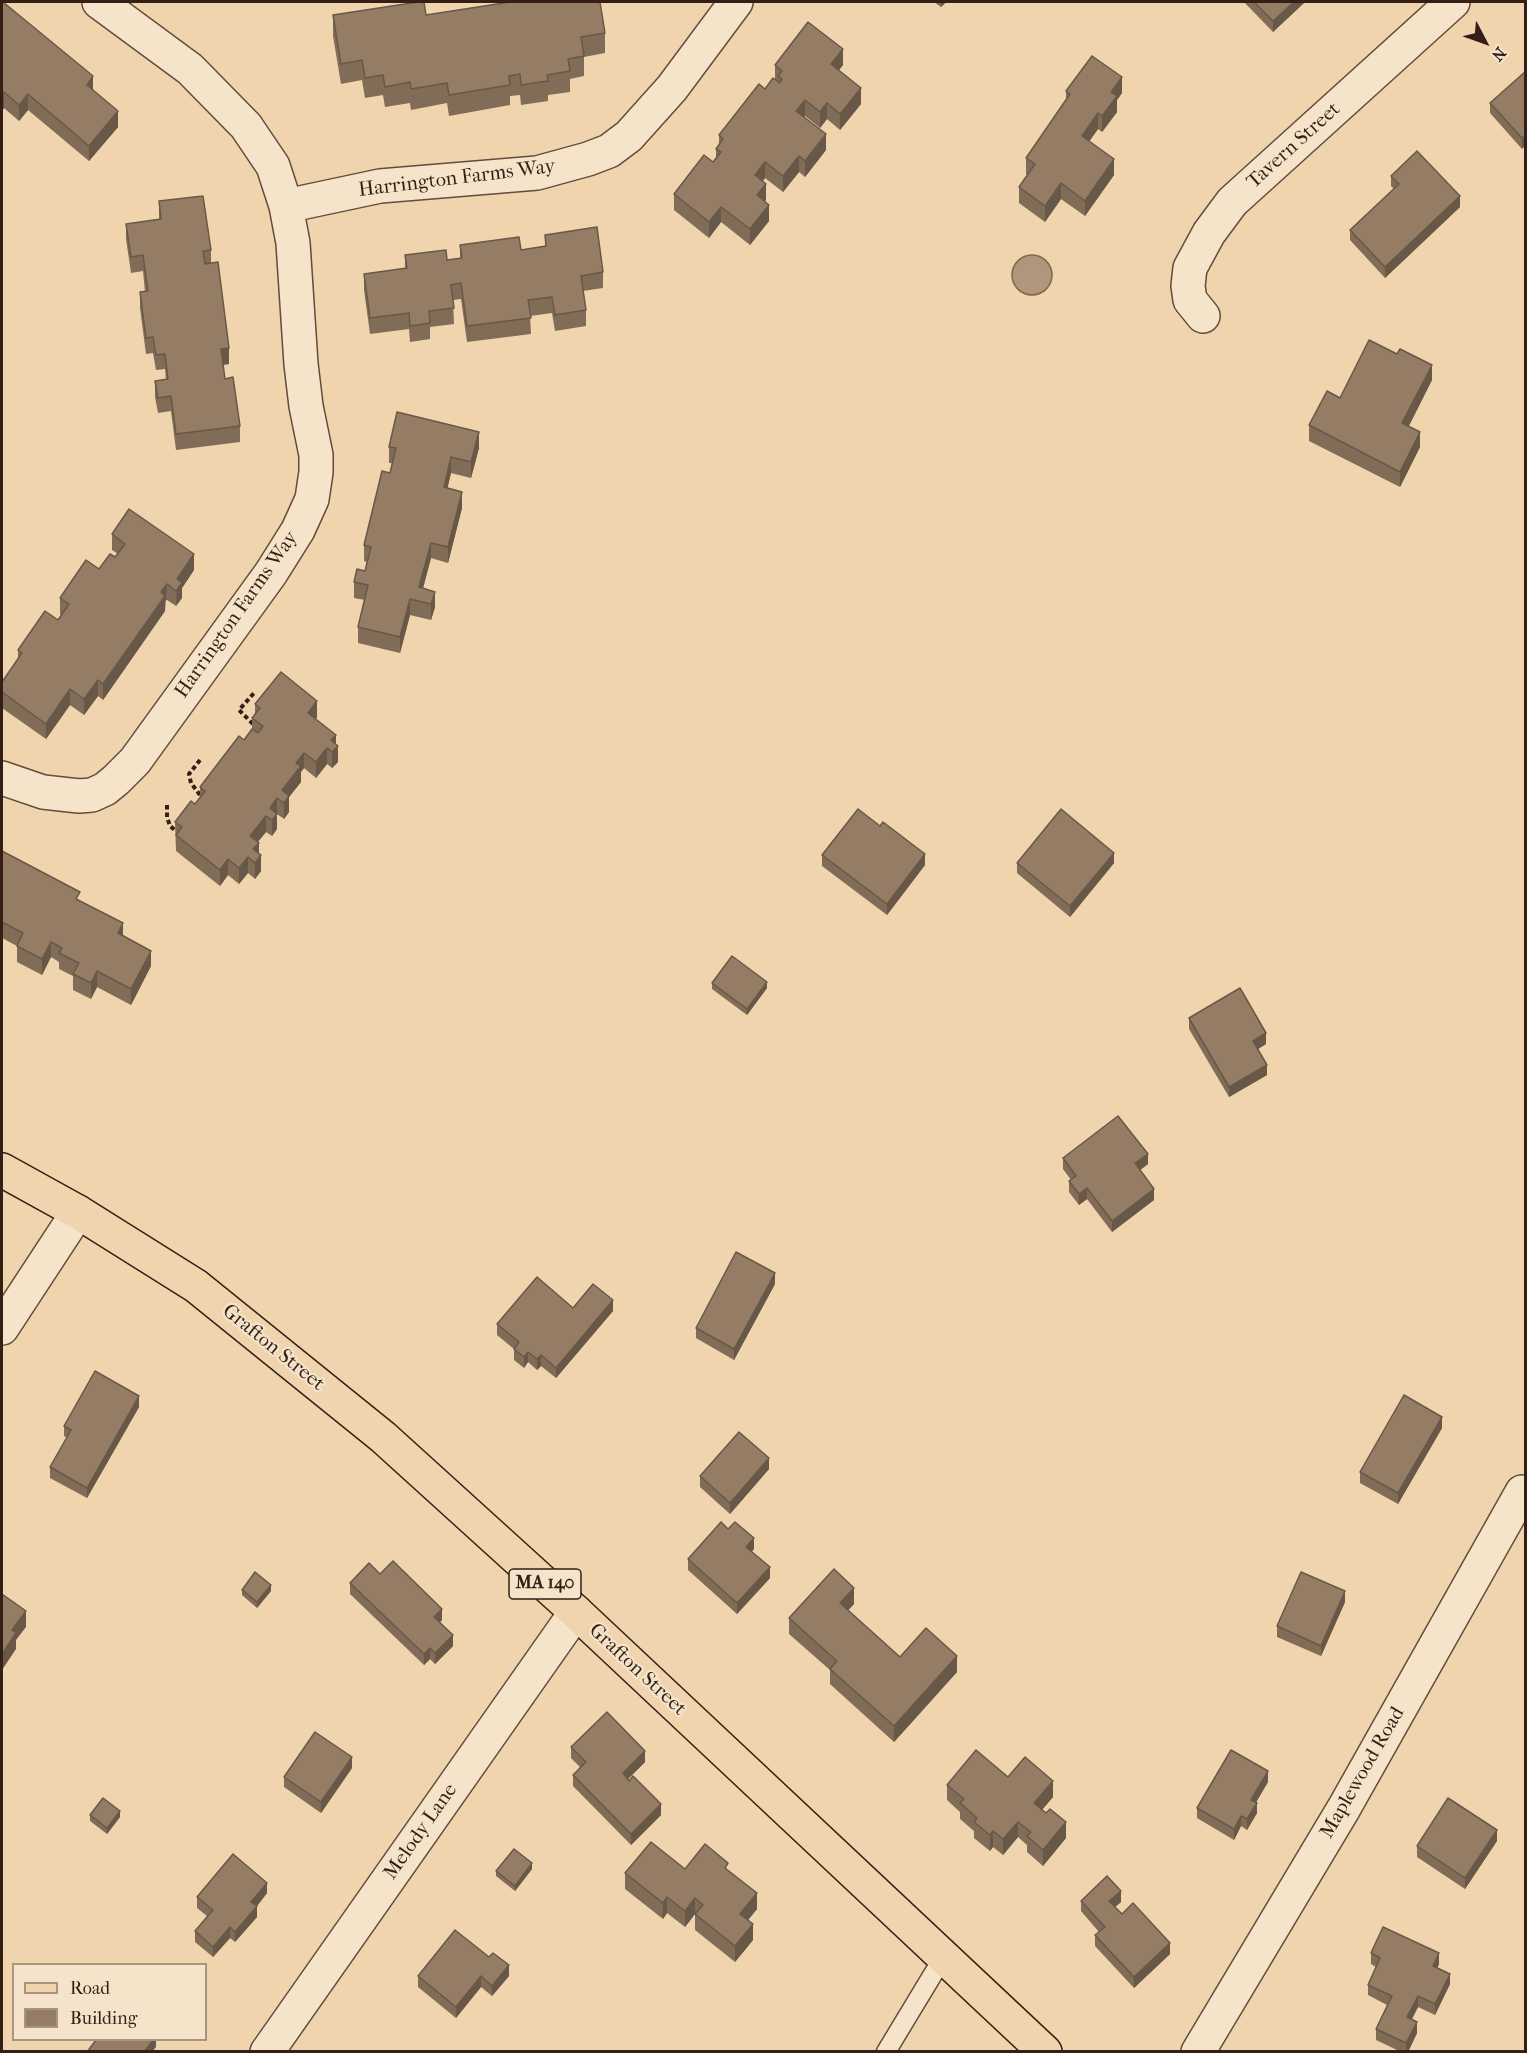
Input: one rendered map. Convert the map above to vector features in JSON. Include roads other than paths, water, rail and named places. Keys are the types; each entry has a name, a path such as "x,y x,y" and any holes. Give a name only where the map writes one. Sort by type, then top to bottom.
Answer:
{"main road":[{"name":"Grafton Street","path":"2,1170 78,1212 196,1286 383,1437 576,1612 1046,2052"}],"street":[{"name":"Harrington Farms Way","path":"2,778 43,792 79,796 98,792 127,771 265,581 298,530 312,499 316,472 316,455 302,374 293,243 286,206 273,166 246,126 190,69 99,2"},
{"name":"Harrington Farms Way","path":"286,206 380,186 537,173 609,151 629,136 672,88 736,2"},
{"name":"Tavern Street","path":"1203,316 1190,300 1188,286 1190,268 1209,233 1232,202 1453,2"},
{"path":"2,1328 78,1212"},
{"name":"Maplewood Road","path":"1198,2052 1344,1808 1522,1492"},
{"name":"Melody Lane","path":"267,2052 576,1612"}],"lane":[{"path":"886,2052 944,1956"}]}
